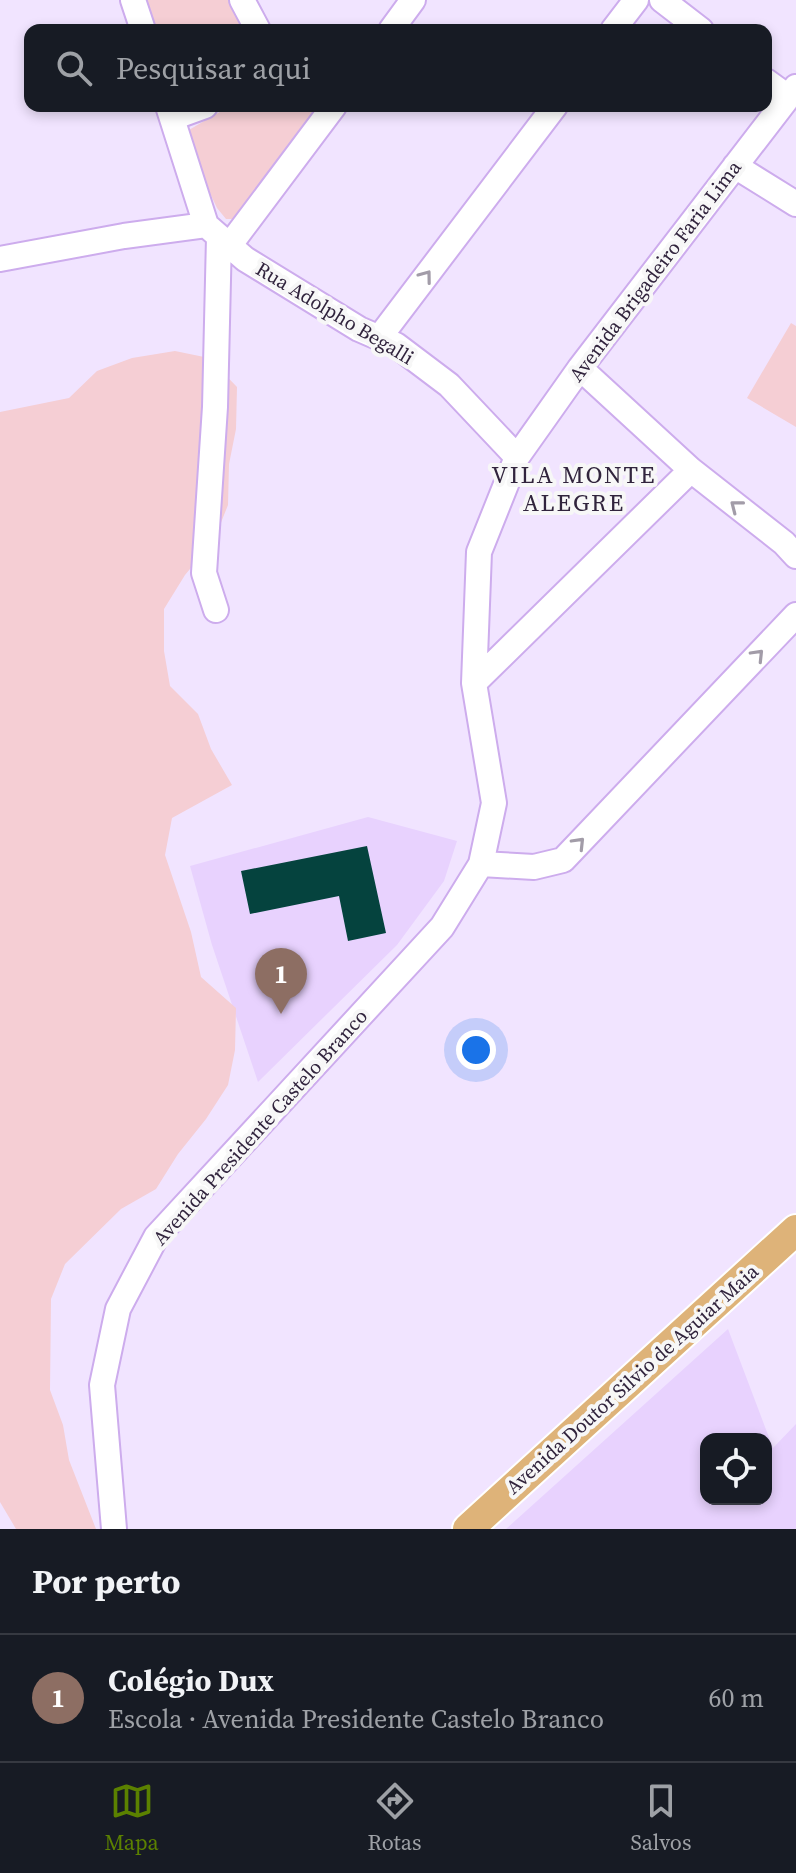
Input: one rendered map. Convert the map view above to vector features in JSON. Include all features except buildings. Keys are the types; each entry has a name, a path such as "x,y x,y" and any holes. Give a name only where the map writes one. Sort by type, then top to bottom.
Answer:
{"main road":[{"name":"Avenida Doutor Silvio de Aguiar Maia","path":"468,1529 796,1230"}],"street":[{"path":"133,0 141,24"},
{"path":"242,0 255,24"},
{"path":"395,24 413,0"},
{"path":"618,24 636,0"},
{"path":"662,0 693,24"},
{"path":"772,84 792,92"},
{"name":"Avenida Brigadeiro Faria Lima","path":"517,457 580,368 792,92"},
{"path":"170,112 218,236 215,407 204,573 216,610"},
{"path":"0,259 124,236 218,236 329,112"},
{"path":"379,338 550,112"},
{"path":"735,166 796,204"},
{"name":"Rua Adolpho Begalli","path":"218,236 359,329 396,345 449,385 517,457"},
{"path":"580,368 691,470 784,543 796,556"},
{"name":"Avenida Presidente Castelo Branco","path":"510,865 494,803 474,683 479,552 517,457"},
{"path":"474,683 691,470"},
{"path":"481,864 534,867 563,860 796,615"},
{"name":"Avenida Presidente Castelo Branco","path":"114,1529 102,1385 118,1309 156,1237 442,927 481,864 494,803"}],"shaded area":[{"path":"143,0 231,0 244,24 151,24"},
{"path":"220,112 321,112 235,219 226,219 217,208 182,134"},
{"path":"791,323 796,326 796,427 747,398"},
{"path":"175,351 209,358 237,387 228,505 214,540 185,575 164,609 164,651 170,686 198,714 211,749 232,785 172,818 165,855 191,932 201,977 236,1008 235,1050 228,1085 156,1189 121,1209 65,1264 51,1299 50,1390 63,1425 69,1460 96,1529 16,1529 0,1502 0,412 69,398 97,371 132,358"},
{"path":"368,817 457,841 444,881 397,945 258,1082 212,945 190,866"},
{"path":"728,1329 767,1433 700,1433 700,1505 772,1505 772,1445 773,1448 796,1424 796,1529 506,1529"}],"place":[{"name":"Colégio Dux","path":"281,1014"}],"district":[{"name":"VILA MONTE ALEGRE","path":"574,488"}]}
